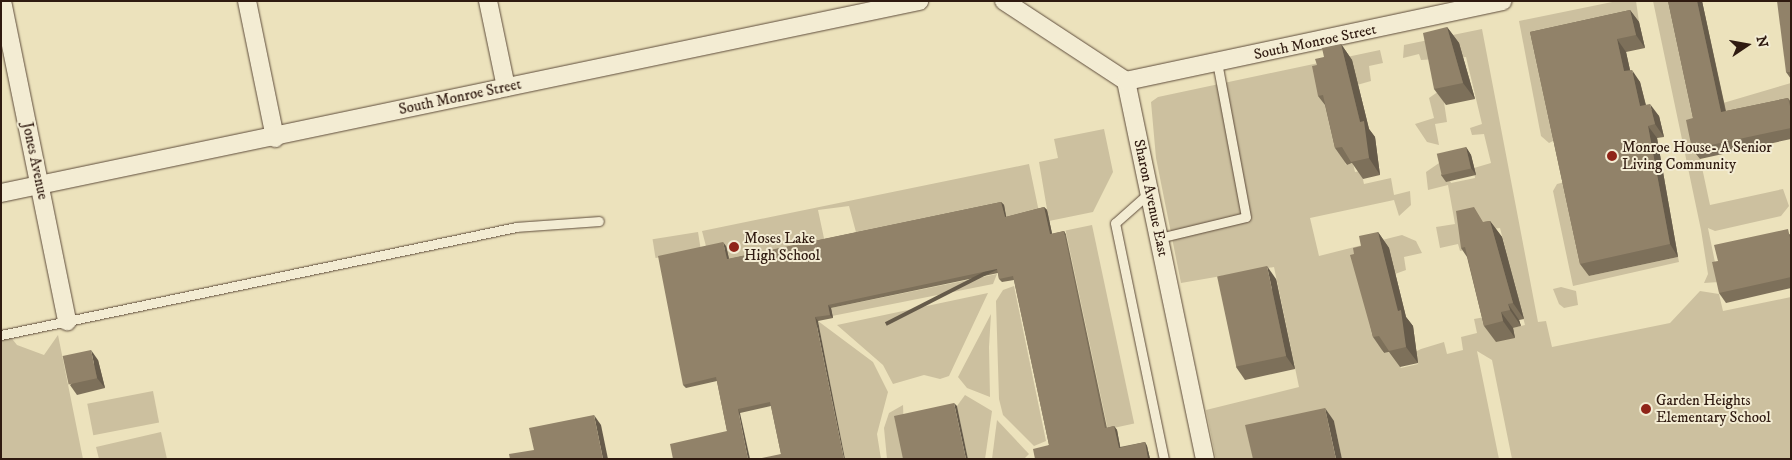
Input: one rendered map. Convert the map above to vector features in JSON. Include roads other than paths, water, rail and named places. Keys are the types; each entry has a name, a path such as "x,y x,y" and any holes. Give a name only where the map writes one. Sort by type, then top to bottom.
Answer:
{"street":[{"name":"Jones Avenue","path":"2,1 67,321"},
{"path":"247,1 275,138"},
{"path":"488,1 506,87"},
{"name":"South Monroe Street","path":"1,194 275,138 506,87 918,1"},
{"path":"1004,1 1126,81"},
{"name":"South Monroe Street","path":"1126,81 1503,1"},
{"name":"Sharon Avenue East","path":"1126,81 1205,459"}],"lane":[{"path":"1159,238 1246,217 1217,62"},
{"path":"1150,193 1115,224 1164,459"},
{"path":"1,335 516,228 599,221"}],"place":[{"name":"Monroe House- A Senior Living Community","path":"1612,156"},
{"name":"Moses Lake High School","path":"734,247"},
{"name":"Garden Heights Elementary School","path":"1646,409"}]}
